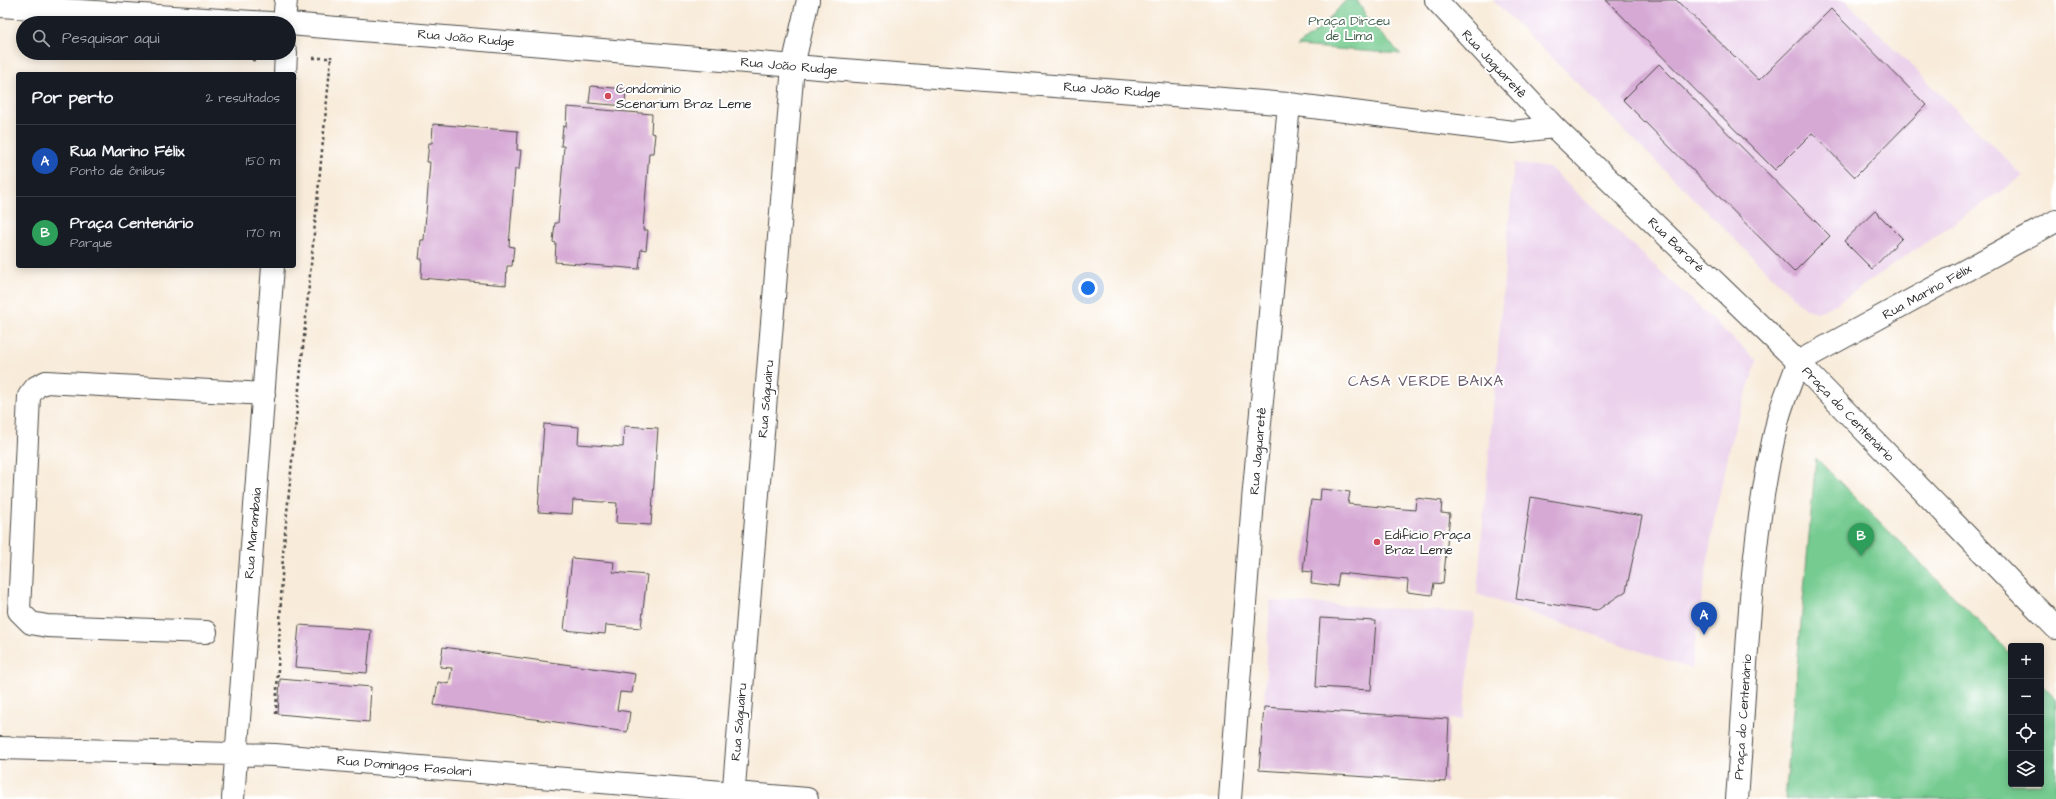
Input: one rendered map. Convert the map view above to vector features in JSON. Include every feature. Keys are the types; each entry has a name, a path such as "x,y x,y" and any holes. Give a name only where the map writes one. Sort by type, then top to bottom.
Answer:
{"street":[{"path":"285,16 286,0"},
{"name":"Rua Ságuairu","path":"733,796 793,66 808,0"},
{"name":"Rua Jaguaretê","path":"1436,0 1554,127"},
{"path":"0,6 159,16"},
{"name":"Rua João Rudge","path":"296,25 793,66 1289,104"},
{"path":"285,72 286,60"},
{"path":"1289,104 1513,132 1554,127"},
{"name":"Rua Jaguaretê","path":"1230,799 1253,508 1289,104"},
{"name":"Rua Baroré","path":"1554,127 1798,362"},
{"name":"Rua Marino Félix","path":"1798,362 2056,221"},
{"name":"Rua Marambaia","path":"233,799 273,268"},
{"name":"Praça do Centenário","path":"1737,799 1752,589 1762,498 1779,418 1798,362 2056,628"},
{"path":"206,632 47,626 31,623 19,611 29,396 36,387 46,382 229,390 264,394"},
{"name":"Rua Domingos Fasolari","path":"0,748 275,755 733,796 807,799"}],"path":[{"path":"276,714 283,554 331,58"}],"shaded area":[{"path":"1493,0 1845,0 2023,176 1836,304 1818,312 1805,309"},
{"path":"1514,163 1550,168 1757,361 1733,434 1715,514 1691,669 1477,594"},
{"path":"1270,601 1475,613 1463,720 1264,707"}],"green space":[{"name":"Praça Dirceu de Lima","path":"1346,0 1357,0 1371,24 1401,54 1297,46 1321,28"},
{"path":"1816,458 2008,651 2008,787 2044,787 2044,687 2056,699 2056,799 1785,799"}],"building":[{"path":"1606,0 1676,0 1759,80 1831,9 1926,105 1855,177 1812,133 1775,170"},
{"path":"1659,64 1830,236 1794,272 1623,100"},
{"name":"Condomínio Scenarium Braz Leme","path":"591,86 626,89 625,106 589,103"},
{"path":"567,107 652,114 651,133 655,134 653,153 649,153 643,230 648,230 646,250 641,249 639,269 555,262 556,243 553,242 555,223 558,223 564,146 561,146 563,126 566,127"},
{"path":"433,124 518,131 517,150 521,150 519,169 515,169 509,246 514,247 512,266 507,266 506,285 421,278 422,259 419,259 421,240 424,240 430,162 427,162 429,143 432,143"},
{"path":"1875,211 1902,238 1872,269 1844,241"},
{"path":"544,424 579,427 578,444 623,447 624,426 658,428 651,525 616,523 617,503 573,500 572,514 538,512"},
{"name":"Edifício Praça Braz Leme","path":"1321,489 1350,492 1348,504 1415,510 1416,498 1442,501 1441,513 1450,514 1443,584 1434,583 1432,595 1407,592 1408,580 1339,573 1337,586 1311,583 1312,572 1303,571 1311,500 1320,501"},
{"path":"1531,497 1642,516 1626,591 1596,611 1516,599"},
{"path":"572,558 614,562 613,572 647,575 641,628 606,625 605,634 564,630"},
{"path":"1320,618 1376,621 1371,690 1316,687"},
{"path":"299,625 371,630 367,673 295,667"},
{"path":"443,647 635,674 632,693 620,692 617,710 630,712 627,732 434,705 438,682 449,684 452,668 440,667"},
{"path":"280,679 371,687 369,722 278,714"},
{"path":"1264,707 1449,719 1446,782 1259,770"}],"place":[{"name":"Condomínio Scenarium Braz Leme","path":"608,96"},
{"name":"Edifício Praça Braz Leme","path":"1377,542"},
{"name":"Praça Centenário","path":"1861,556"},
{"name":"Rua Marino Félix","path":"1704,635"}],"district":[{"name":"CASA VERDE BAIXA","path":"1426,381"}]}
